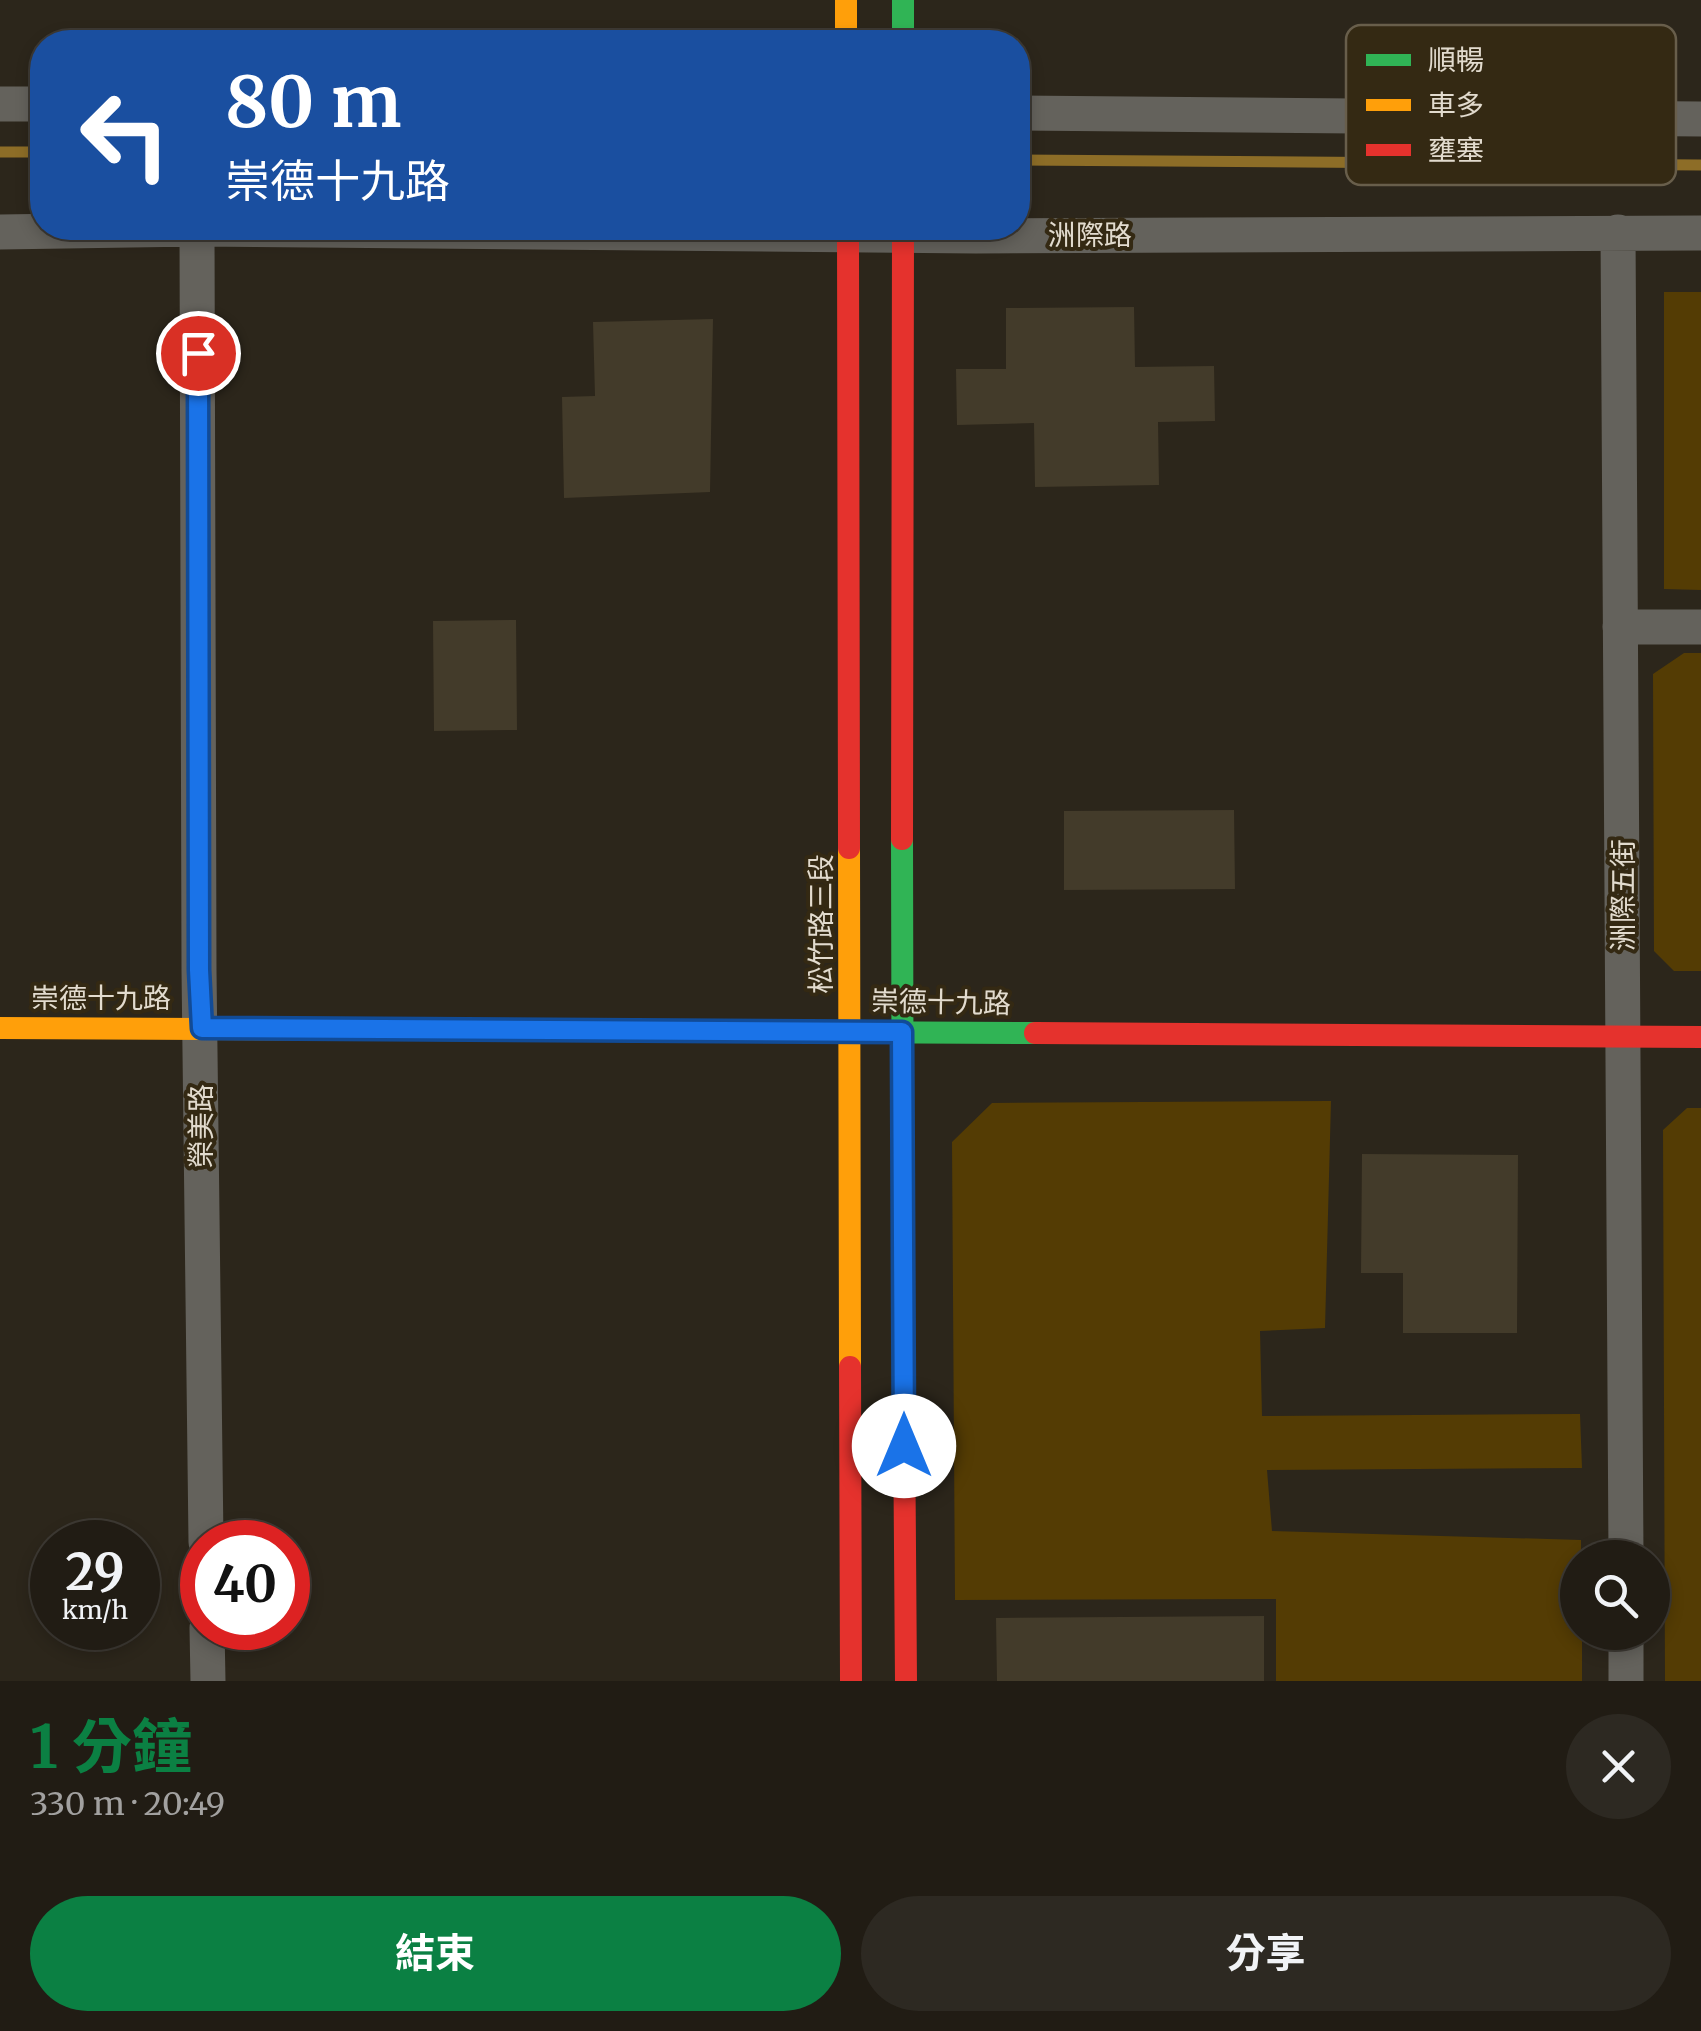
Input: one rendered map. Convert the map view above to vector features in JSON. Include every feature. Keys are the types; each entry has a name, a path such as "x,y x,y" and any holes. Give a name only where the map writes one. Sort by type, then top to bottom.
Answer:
{"street":[{"path":"846,0 846,30"},
{"path":"903,0 903,30"},
{"path":"0,104 30,104"},
{"path":"1030,113 1346,116"},
{"path":"1676,119 1701,119"},
{"name":"洲際路","path":"1030,231 1701,233"},
{"name":"洲際路","path":"0,232 30,232"},
{"name":"洲際五街","path":"1618,232 1626,1540"},
{"name":"榮美路","path":"197,240 199,970 206,1520"},
{"name":"松竹路三段","path":"848,240 852,1681"},
{"path":"903,240 906,1681"},
{"path":"1620,627 1701,627"},
{"name":"崇德十九路","path":"0,1028 1701,1037"},
{"path":"207,1650 208,1681"},
{"path":"1626,1650 1626,1681"}],"shaded area":[{"path":"1664,292 1701,292 1701,590 1664,589"},
{"path":"1684,653 1701,653 1701,971 1674,971 1654,951 1653,674"},
{"path":"1331,1101 1325,1328 1260,1331 1262,1416 1580,1414 1582,1468 1267,1470 1272,1531 1581,1540 1560,1540 1560,1650 1582,1650 1582,1681 1276,1681 1276,1599 955,1600 952,1142 992,1103"},
{"path":"1687,1108 1701,1108 1701,1681 1665,1681 1665,1650 1670,1650 1670,1540 1664,1540 1663,1130"}],"building":[{"path":"1134,307 1135,367 1214,366 1215,421 1158,422 1159,485 1035,487 1034,423 957,425 956,369 1006,369 1006,308"},
{"path":"713,319 710,492 564,498 562,397 595,396 593,322"},
{"path":"516,620 517,730 434,731 433,621"},
{"path":"1234,810 1235,889 1064,890 1064,811"},
{"path":"1362,1154 1518,1155 1517,1333 1403,1333 1403,1273 1361,1273"},
{"path":"1264,1616 1264,1681 997,1681 996,1618"}],"waterway":[{"path":"0,152 30,152"},
{"path":"1030,160 1346,162"},
{"path":"1676,165 1701,165"}],"traffic: fast":[{"path":"903,0 903,30"},
{"path":"902,839 903,1281"},
{"path":"432,1030 1035,1033"}],"traffic: slow":[{"path":"846,0 846,30"},
{"path":"849,848 850,1367"},
{"path":"0,1028 432,1030"}],"traffic: jam":[{"path":"848,240 849,848"},
{"path":"902,839 903,240"},
{"path":"1035,1033 1701,1037"},
{"path":"903,1281 906,1681"},
{"path":"850,1367 851,1681"}],"route":[{"path":"198,353 202,1028 902,1032 904,1446"}]}
